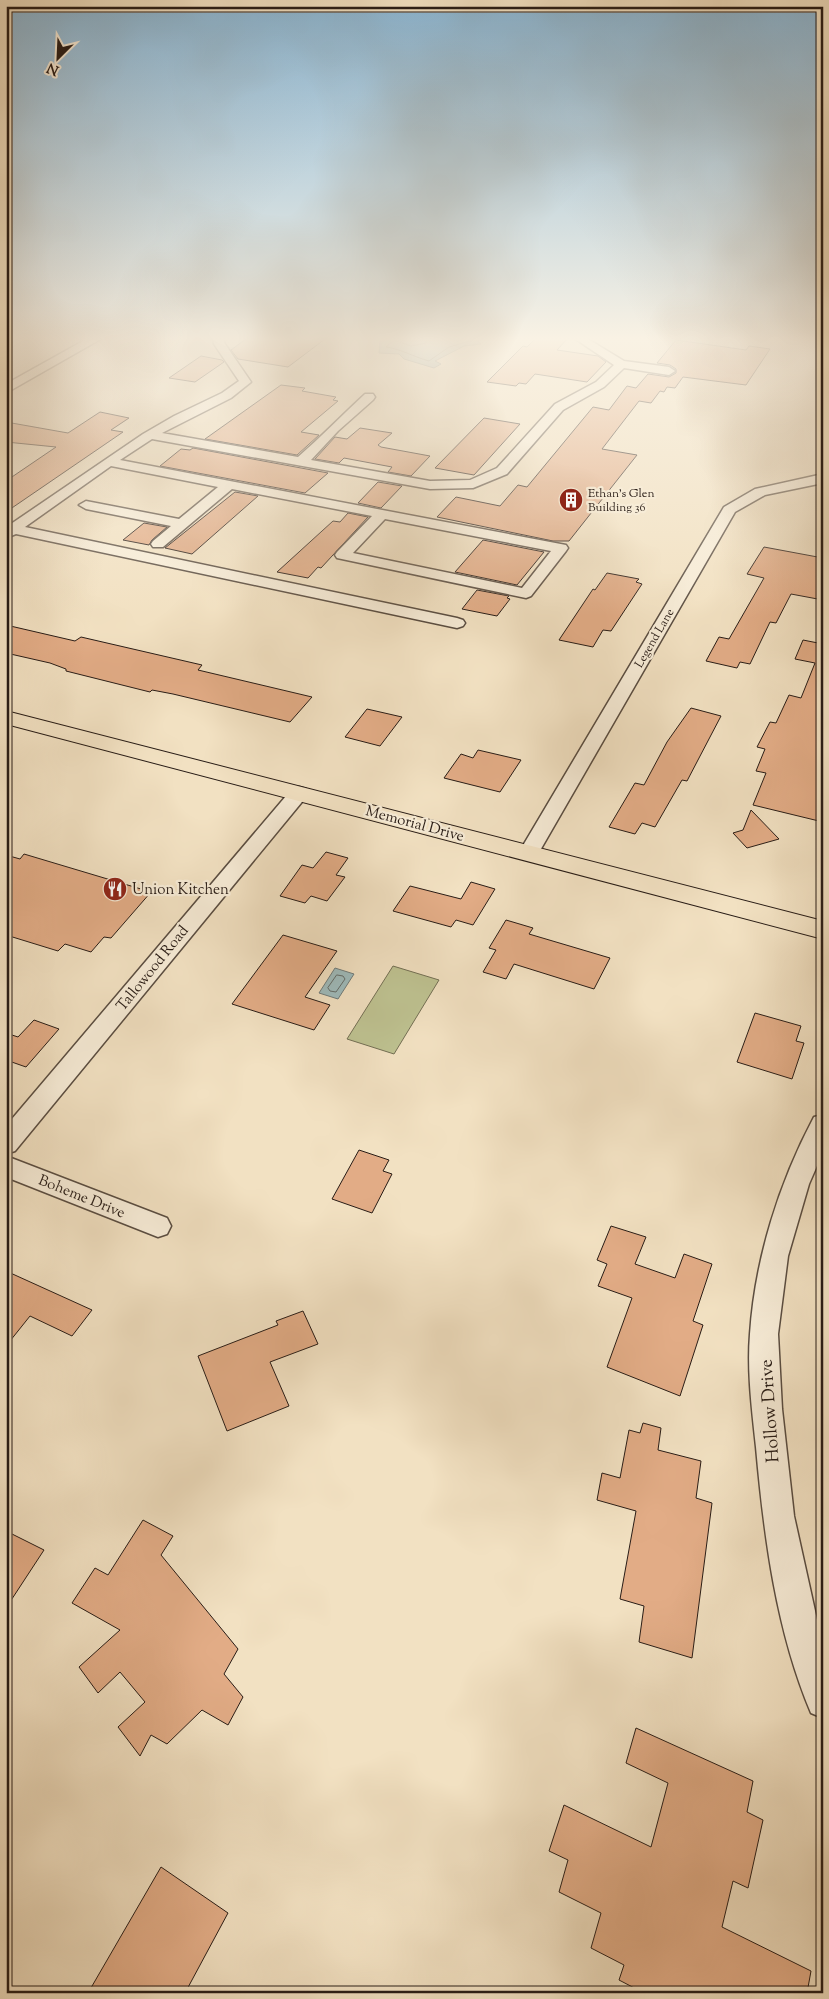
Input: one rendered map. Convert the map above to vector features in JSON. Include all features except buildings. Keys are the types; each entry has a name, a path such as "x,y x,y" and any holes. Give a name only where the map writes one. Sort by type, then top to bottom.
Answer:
{"main road":[{"name":"Memorial Drive","path":"6,717 823,930"}],"street":[{"path":"10,532 109,462 160,429"},
{"path":"301,462 325,440 333,429"},
{"path":"151,435 430,485 452,486 473,484 502,471 539,429"},
{"path":"109,462 561,548 526,593 342,555 382,514"},
{"name":"Legend Lane","path":"528,854 729,510 739,501 780,487 819,480"},
{"path":"158,544 229,485"},
{"path":"86,505 182,524"},
{"path":"10,532 457,623"},
{"name":"Tallowood Road","path":"6,1144 299,793"},
{"name":"Hollow Drive","path":"823,1124 796,1184 774,1256 764,1334 767,1409 778,1516 801,1632 823,1701"},
{"name":"Boheme Drive","path":"6,1166 158,1226"}],"green space":[{"path":"393,966 439,980 394,1054 347,1039"}],"water":[{"path":"335,968 354,974 338,999 319,993"}],"place":[{"name":"Ethan's Glen Building 36","path":"571,500"},
{"name":"Union Kitchen","path":"115,889"}]}
